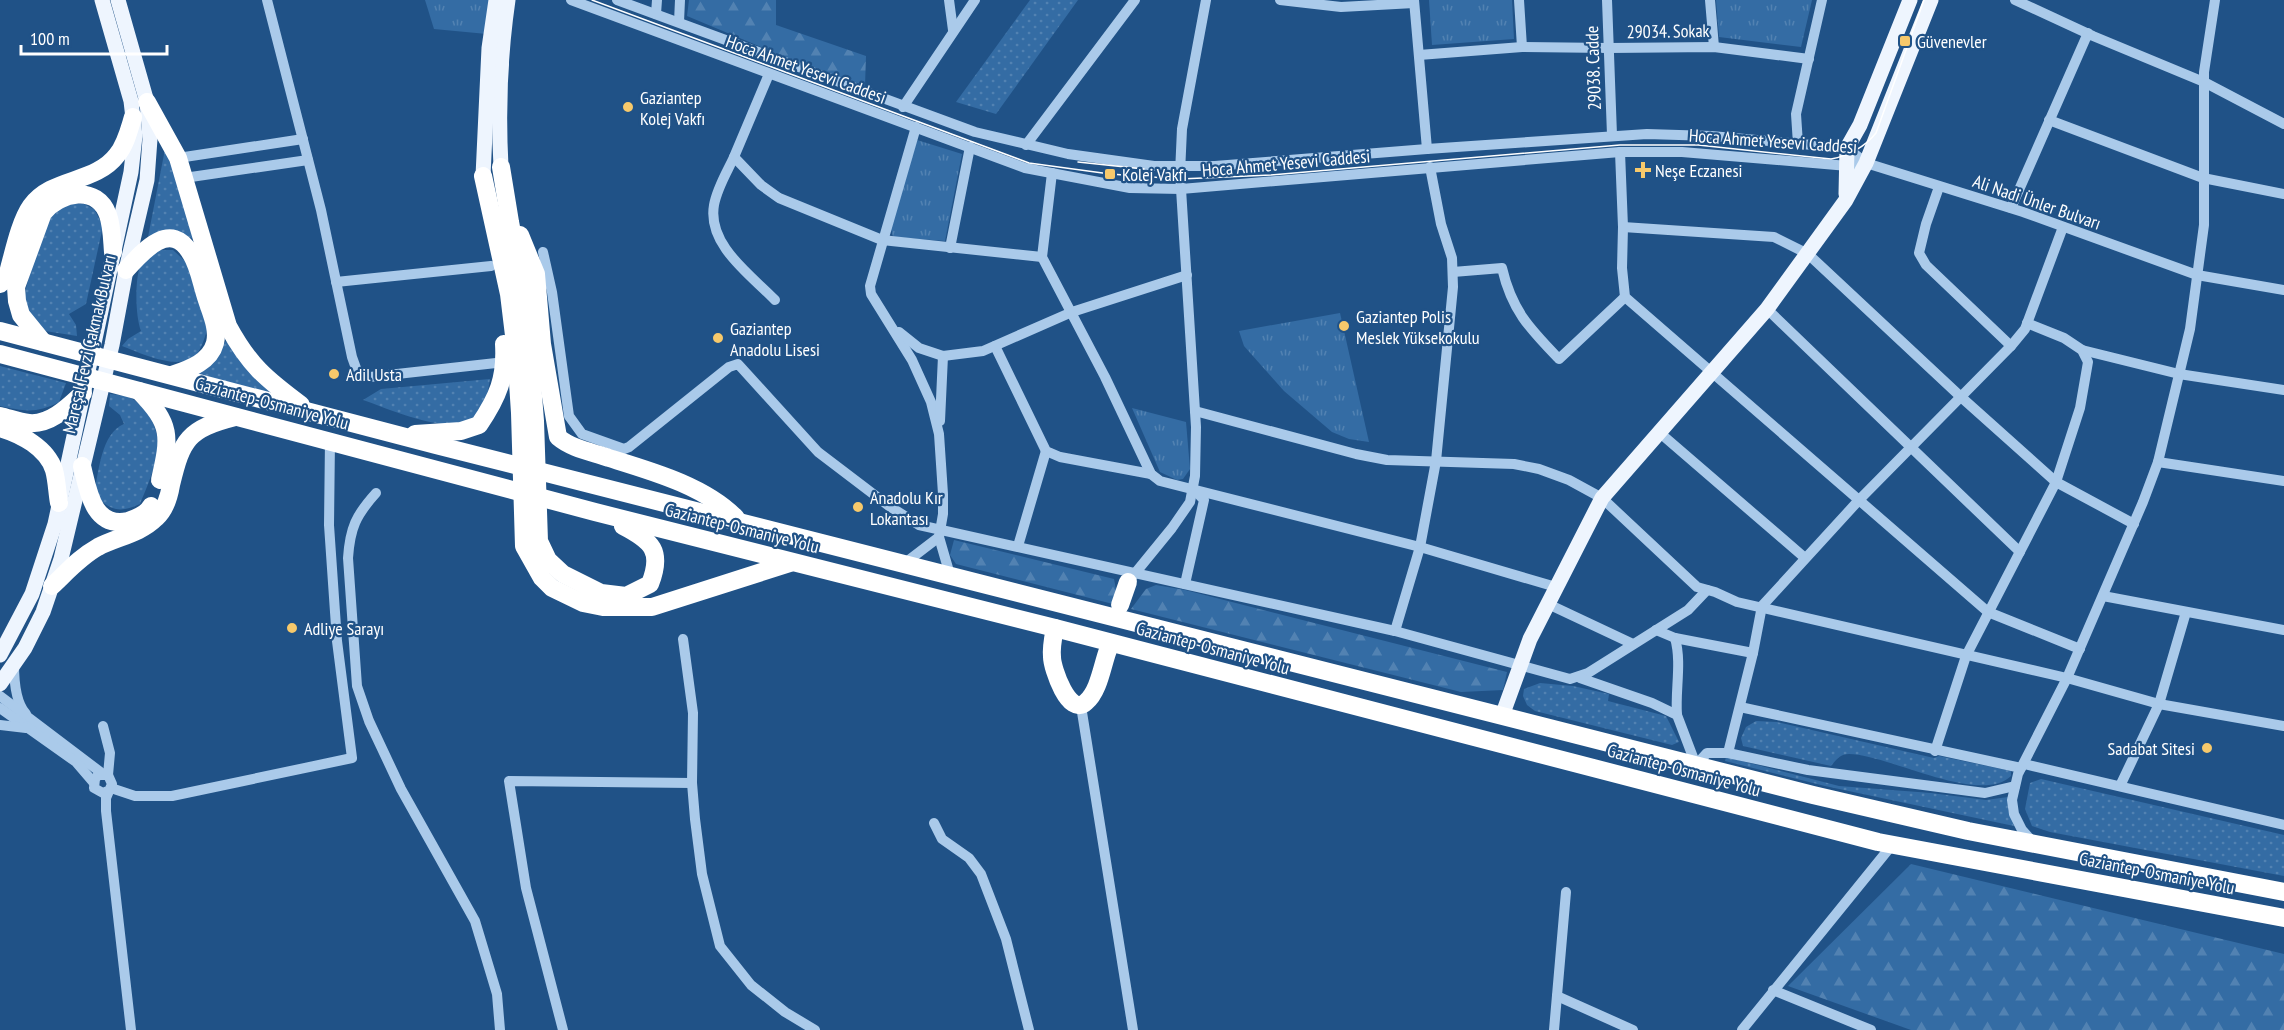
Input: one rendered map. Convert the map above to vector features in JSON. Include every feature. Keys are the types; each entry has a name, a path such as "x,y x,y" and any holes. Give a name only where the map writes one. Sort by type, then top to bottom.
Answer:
{"highway":[{"path":"147,102 178,158 228,326 242,352 260,373 309,411"},
{"path":"0,284 7,276 30,207 40,196 52,189 87,177 105,167 117,155 126,139 133,117"},
{"path":"501,167 526,306 531,527 524,546 542,578 552,588 584,603 603,607 652,607 792,562"},
{"path":"501,167 515,220 536,274 542,344 558,437 565,443 581,449 667,477 724,506 738,521"},
{"path":"483,176 509,294 528,417"},
{"path":"399,435 461,431 479,425 502,383 505,362 502,310 491,266 482,198 483,176"},
{"path":"51,343 21,315 16,287 43,213 51,203 64,196 78,194 99,202 107,212 113,252"},
{"path":"126,270 152,244 163,239 174,239 184,245 192,255 216,330 215,344 207,357 192,368 172,375"},
{"path":"0,331 51,343"},
{"name":"Gaziantep-Osmaniye Yolu","path":"51,343 399,435 1813,795 2034,843 2284,892"},
{"path":"0,354 138,390 155,408 164,424 168,443 157,496 149,510 135,519 119,523 106,519 96,511 89,497 82,466"},
{"name":"Gaziantep-Osmaniye Yolu","path":"138,390 595,512 1055,628 1892,845 2284,918"},
{"path":"0,416 30,424 50,419 66,409 83,393"},
{"path":"52,586 85,554 137,531 157,517 165,506 184,443 196,430 238,416"},
{"path":"0,428 26,439 47,456 54,469 59,503"},
{"path":"531,527 548,560 563,574 601,593 626,596 650,584 657,557 653,547 638,534 595,512"},
{"path":"1120,605 1132,578"},
{"path":"1055,628 1052,649 1054,670 1070,701 1081,706 1093,694 1108,650"}],"main road":[{"name":"Mareşal Fevzi Çakmak Bulvarı","path":"0,655 32,594 55,524 131,172 135,136 131,101 102,0"},
{"name":"Mareşal Fevzi Çakmak Bulvarı","path":"0,684 43,612 61,559 112,345 126,270 147,180 150,139 147,102 118,0"},
{"path":"1846,200 1847,148 1860,125 1910,0"},
{"path":"1502,716 1530,639 1602,498 1767,309 1846,200 1866,163 1932,0"},
{"path":"501,3 499,128 501,167"},
{"path":"483,176 489,48 501,3"}],"street":[{"path":"267,0 303,139 357,371 370,377 505,362"},
{"name":"Hoca Ahmet Yesevi Caddesi","path":"571,0 1025,168 1130,188 1181,189 1620,152 1682,152 1848,166 1866,163"},
{"name":"Hoca Ahmet Yesevi Caddesi","path":"616,0 975,132 1026,146 1068,154 1154,166 1215,166 1427,148 1647,134 1711,136 1847,148 1866,163"},
{"path":"656,14 657,0"},
{"path":"679,22 680,0"},
{"path":"949,0 953,30"},
{"path":"903,107 975,0"},
{"path":"1026,146 1135,0"},
{"path":"1132,578 1190,502 1195,476 1195,411 1180,167 1182,129 1206,0"},
{"path":"1280,0 1341,7 1414,2 1427,148"},
{"path":"1519,0 1522,47"},
{"name":"29038. Cadde","path":"1607,0 1612,135"},
{"path":"1710,0 1714,47"},
{"path":"1798,144 1796,114 1822,0"},
{"path":"2034,843 2022,830 2014,814 2012,800 2015,786 2022,766 2080,649 2158,462 2190,329 2204,225 2204,82 2215,0"},
{"path":"2017,1 2204,82 2284,124"},
{"path":"2011,208 2088,33"},
{"name":"29034. Sokak","path":"1419,54 1522,47 1714,47 1809,59"},
{"path":"769,74 714,206 714,218 719,236 728,254 775,300"},
{"path":"2049,120 2203,178 2284,194"},
{"path":"916,127 870,286 871,294 912,360 931,402 939,434"},
{"path":"178,158 303,139"},
{"path":"950,248 970,147"},
{"path":"1620,152 1622,268 1625,297 1988,612 2080,649"},
{"path":"734,157 761,185 779,198 882,240 1042,257"},
{"path":"184,178 308,160"},
{"name":"Ali Nadi Ünler Bulvarı","path":"1866,163 2011,208 2197,275 2284,290"},
{"path":"1395,631 1420,547 1436,460 1454,287 1452,258 1441,224 1430,167"},
{"path":"1052,173 1042,257 1072,312 1151,474 1160,481 1420,547 1556,587"},
{"path":"1939,187 1919,253 1926,265 2011,346"},
{"path":"1728,753 1753,653 1762,606 1859,500 2025,329 2063,226"},
{"path":"1623,227 1774,237 1808,254 2056,482 2134,524"},
{"path":"543,252 552,292 568,409 572,423 582,434 624,449 629,447 729,367 738,364 818,452 890,506 919,525 940,533 1018,546 1132,578 1185,584 1395,631 1570,679 1580,678 1652,703 1677,715"},
{"path":"336,282 491,266"},
{"path":"1453,272 1502,268 1516,309 1536,335 1560,359 1625,297"},
{"path":"893,328 919,348 943,356 982,351 1072,312 1186,275"},
{"path":"1767,309 2020,552"},
{"path":"2027,323 2064,338 2082,350 2179,374 2284,390"},
{"path":"995,346 1046,451 1060,457 1151,474"},
{"path":"1935,751 1966,656 2056,482 2080,408 2088,362 2082,350"},
{"path":"943,356 939,434 943,494 940,533 950,575"},
{"path":"1195,411 1356,454 1387,460 1514,464 1539,469 1569,480 1602,498 1697,587 1737,602 2067,678 2159,704 2284,726"},
{"path":"1660,433 1805,558"},
{"path":"0,696 76,762 102,788 135,796 172,796 352,758 337,641 329,525 330,440"},
{"path":"1018,546 1046,451"},
{"path":"2158,462 2284,481"},
{"path":"1185,584 1204,500 1193,488"},
{"path":"376,493 360,511 349,543 348,558 357,686 369,721 401,789 475,921 497,994 500,1030"},
{"path":"906,563 940,533"},
{"path":"1580,678 1688,610 1707,590"},
{"path":"2103,596 2284,630"},
{"path":"1548,604 1634,644"},
{"path":"2120,786 2159,704 2186,612"},
{"path":"1656,630 1675,638 1753,653"},
{"path":"1675,638 1679,652 1677,715 1696,765 1707,753 1728,753 1808,770 1985,793 2015,786"},
{"path":"683,639 693,713 692,783 702,874 720,946 751,985 785,1012 815,1030"},
{"path":"14,664 14,679 22,710 33,726"},
{"path":"1081,706 1133,1030"},
{"path":"1740,707 1935,751 2120,786 2284,825"},
{"path":"0,708 33,726 105,775 112,784 102,788"},
{"path":"0,725 33,726"},
{"path":"103,726 110,753 105,775"},
{"path":"105,775 98,775 106,811 131,1030"},
{"path":"563,1030 526,888 509,781 692,783"},
{"path":"934,823 942,839 969,858 981,874 1006,939 1029,1030"},
{"path":"1742,1030 1892,845"},
{"path":"1554,1030 1566,892"},
{"path":"1773,990 1871,1030"},
{"path":"1557,996 1633,1030"}],"green space":[{"path":"425,0 493,0 487,34 434,29"},
{"path":"689,0 776,0 776,25 866,56 865,86 787,58 687,16"},
{"path":"1030,0 1078,0 996,114 956,102"},
{"path":"1429,0 1512,0 1514,39 1432,45"},
{"path":"1716,0 1812,0 1801,47 1719,37"},
{"path":"917,140 962,154 945,241 893,237 891,229"},
{"path":"166,144 197,241 185,235 173,233 161,233 148,237"},
{"path":"69,203 84,204 94,209 103,226 86,304 69,314 76,325 77,336 45,331 24,304 26,288 44,224 56,209"},
{"path":"155,250 173,250 186,262 208,328 198,352 189,360 180,362 160,360 122,346 141,331 137,305 138,274 143,259"},
{"path":"1340,313 1369,442 1349,439 1332,432 1284,391 1244,346 1239,331"},
{"path":"226,341 271,393 197,374"},
{"path":"0,366 66,383 59,402 37,410 0,406"},
{"path":"490,379 482,411 472,420 459,424 425,421 363,400 381,389"},
{"path":"110,394 129,397 140,405 153,423 158,444 154,466 140,504 126,509 109,507 94,493 106,444 116,429 124,424 120,415 109,406"},
{"path":"1132,408 1186,422 1190,469 1183,479 1177,480 1160,472"},
{"path":"954,540 1114,579 1116,590 1113,604 956,564 950,555"},
{"path":"1156,585 1185,590 1507,672 1503,690 1461,692 1131,609 1146,589"},
{"path":"1540,683 1573,686 1609,694 1608,701 1666,716 1679,742 1672,745 1535,711 1527,705 1523,696 1524,689"},
{"path":"1756,721 1777,722 1934,758 1939,756 2011,771 2011,776 1997,784 1978,785 1956,782 1866,756 1843,755 1831,766 1743,746 1741,738 1746,727"},
{"path":"1726,757 1839,786 1986,800 2008,797 2008,810 2014,826 1825,786 1725,761"},
{"path":"2041,779 2284,835 2284,876 2050,832 2032,826 2025,809 2030,783"},
{"path":"1911,864 2284,954 2284,1030 1911,1030 1788,986"}],"tram line":[{"path":"592,0 1029,163 1110,174 1180,179 1271,175 1620,145 1698,145 1837,158 1861,147 1876,133 1924,0"},
{"path":"1078,162 1144,169"}],"place":[{"name":"Güvenevler","path":"1905,41"},
{"name":"Gaziantep Kolej Vakfı","path":"628,107"},
{"name":"Neşe Eczanesi","path":"1643,170"},
{"name":"Kolej Vakfı","path":"1110,174"},
{"name":"Gaziantep Polis Meslek Yüksekokulu","path":"1344,326"},
{"name":"Gaziantep Anadolu Lisesi","path":"718,338"},
{"name":"Adil Usta","path":"334,374"},
{"name":"Anadolu Kır Lokantası","path":"858,507"},
{"name":"Adliye Sarayı","path":"292,628"},
{"name":"Sadabat Sitesi","path":"2207,748"}]}
